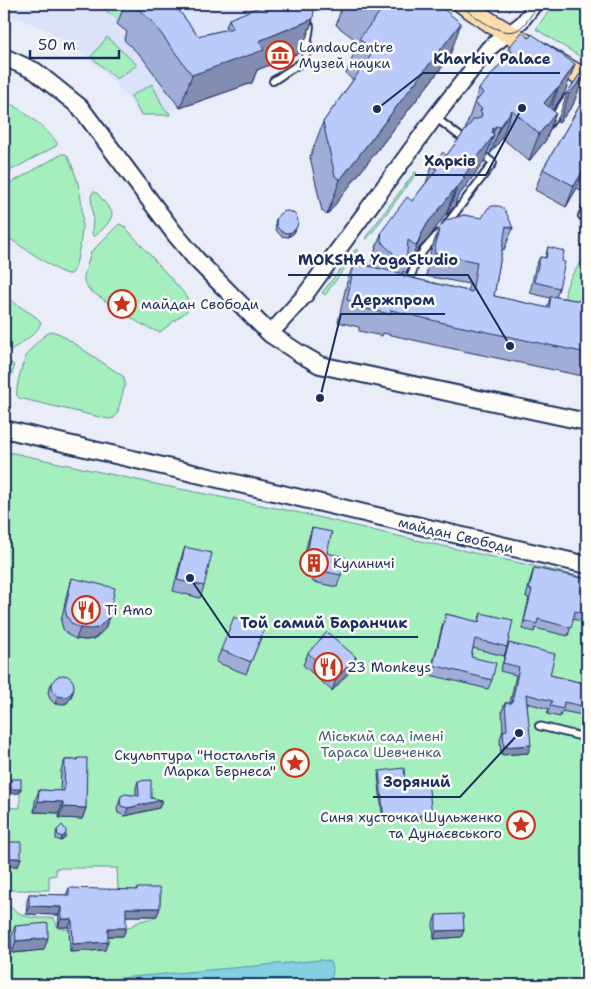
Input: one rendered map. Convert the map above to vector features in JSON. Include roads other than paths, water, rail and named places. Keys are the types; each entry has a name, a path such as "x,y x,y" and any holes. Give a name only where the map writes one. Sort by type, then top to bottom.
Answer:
{"main road":[{"path":"463,4 491,24 583,80"},
{"path":"4,57 35,72 80,106 174,234 196,259 270,334 299,353 320,365 587,422"},
{"name":"майдан Свободи","path":"4,429 587,565"}],"street":[{"path":"270,334 305,295 435,118 488,50 522,22 536,4"}],"lane":[{"path":"273,81 305,60 310,26 307,19"},
{"path":"544,131 569,95"},
{"path":"435,118 467,142"},
{"path":"414,292 406,290 416,263 423,251 493,163 487,158"},
{"path":"587,206 582,216 587,218"},
{"path":"540,726 587,738"}],"water":[{"path":"321,960 329,961 331,965 332,973 330,980 266,985 49,985 53,984"}],"tram line":[{"path":"459,4 471,14 496,29 504,31 512,31 522,27 539,4"}],"place":[{"name":"LandauCentre Музей науки","path":"280,55"},
{"name":"Харків","path":"522,108"},
{"name":"Kharkiv Palace","path":"377,109"},
{"name":"майдан Свободи","path":"122,304"},
{"name":"MOKSHA YogaStudio","path":"510,346"},
{"name":"Держпром","path":"320,398"},
{"name":"Кулиничі","path":"314,563"},
{"name":"Той самий Баранчик","path":"190,578"},
{"name":"Ti Amo","path":"86,610"},
{"name":"23 Monkeys","path":"328,667"},
{"name":"Зоряний","path":"519,733"},
{"name":"Скульптура \"Ностальгія Марка Бернеса\"","path":"295,763"},
{"name":"Синя хусточка Шульженко та Дунаєвського","path":"521,825"}],"park label":[{"name":"Міський сад імені Тараса Шевченка","path":"381,744"}]}
